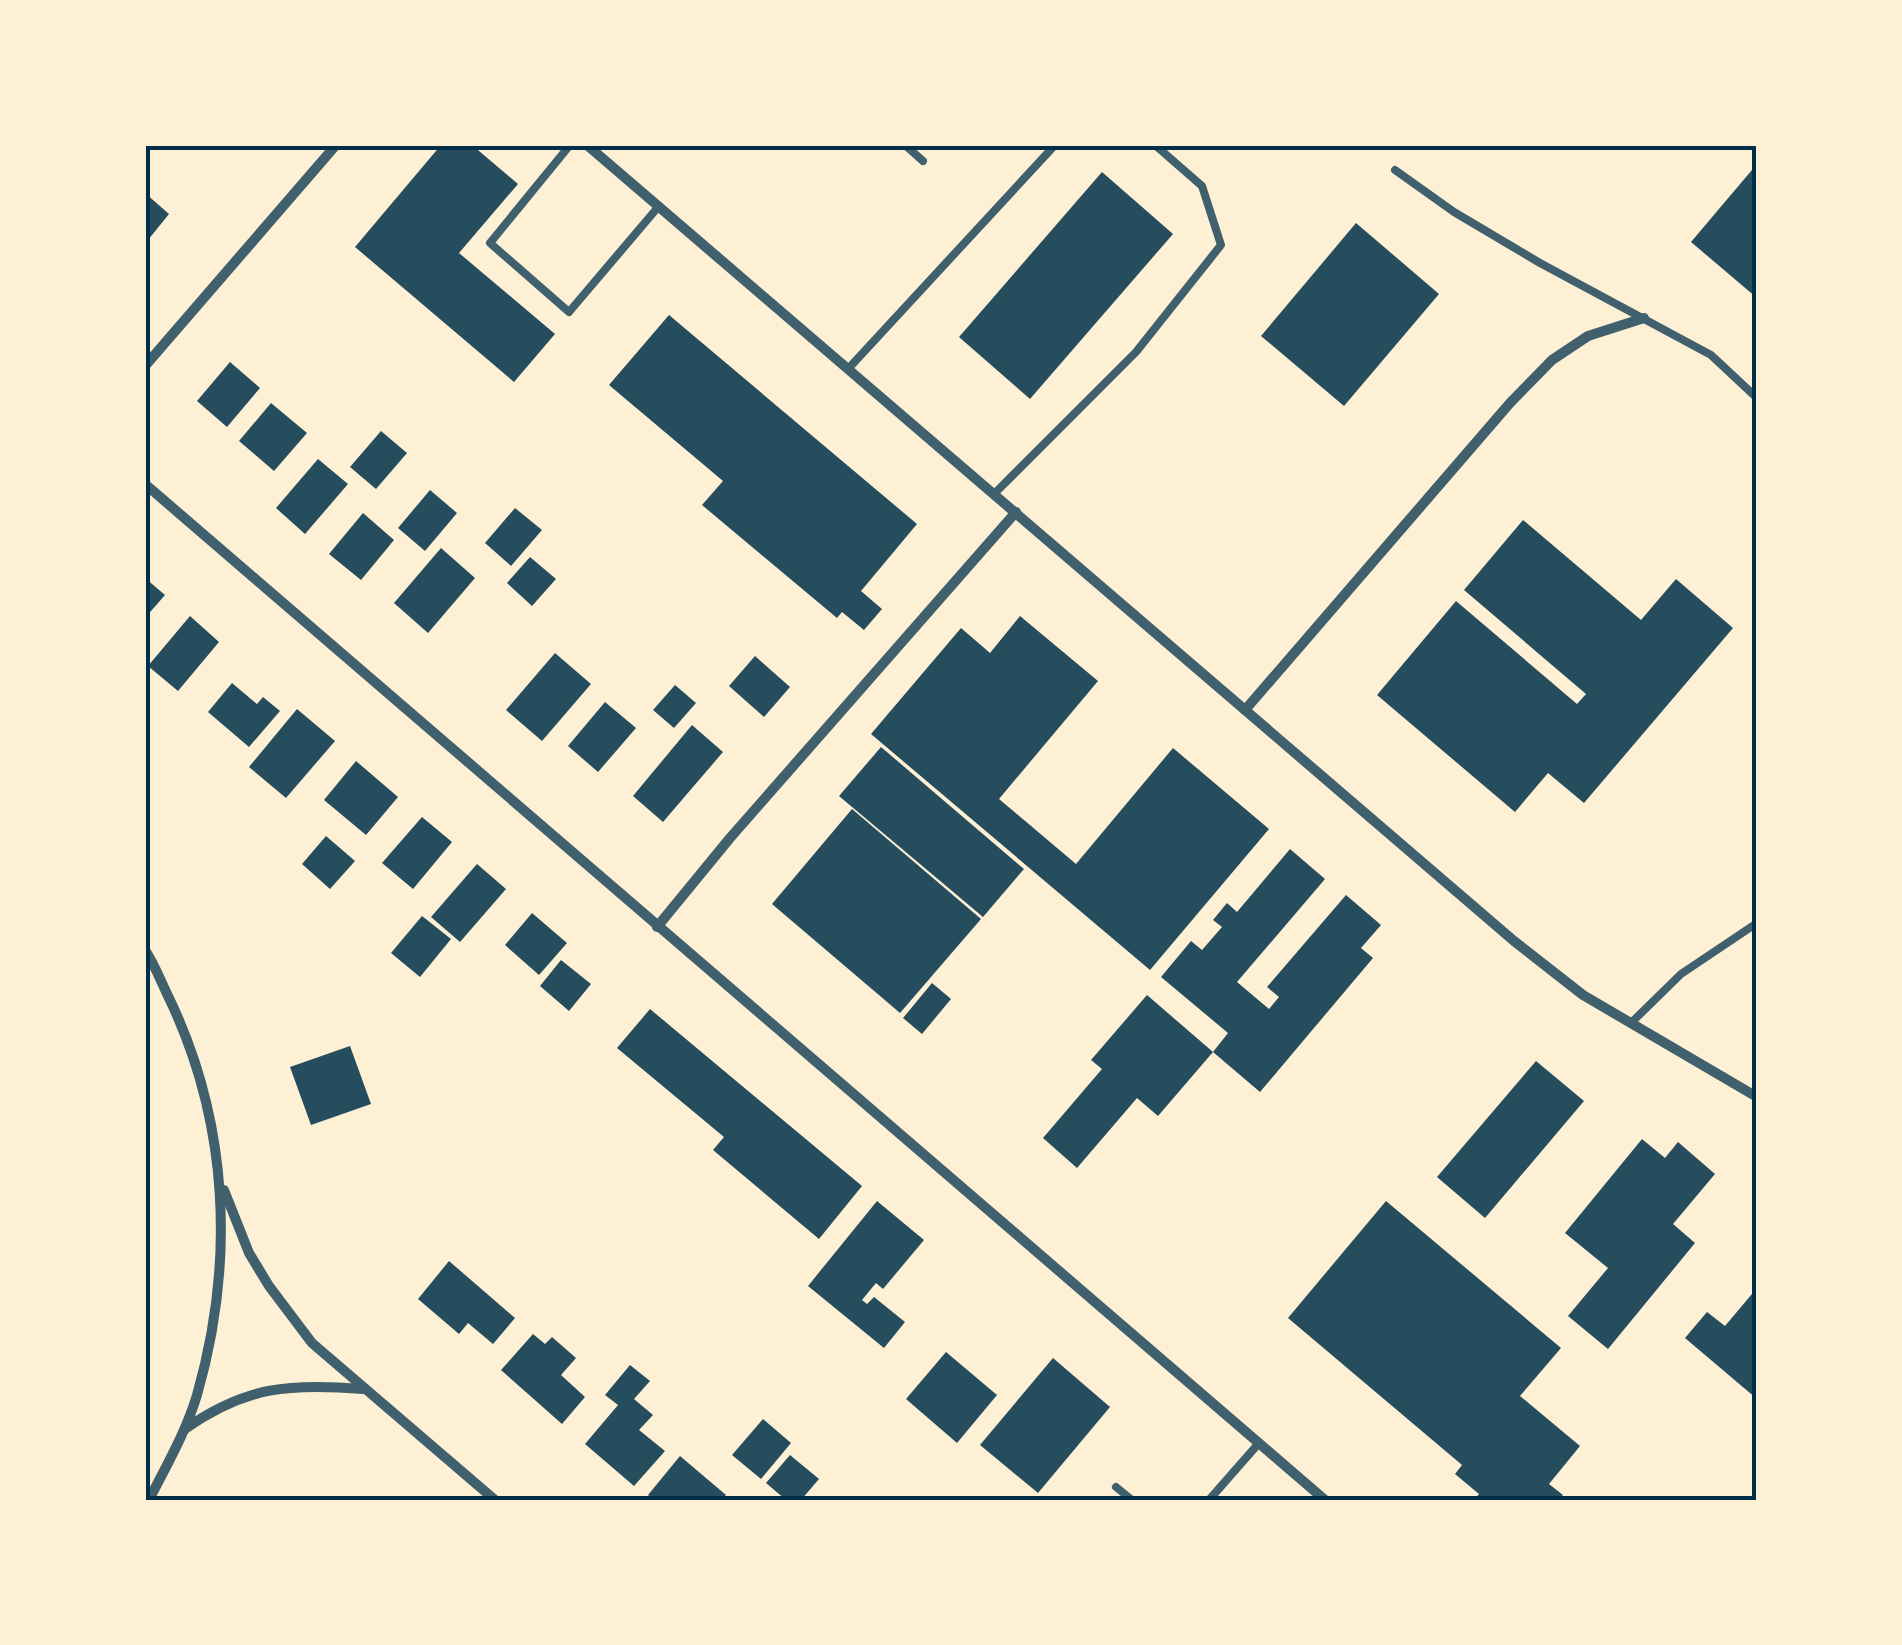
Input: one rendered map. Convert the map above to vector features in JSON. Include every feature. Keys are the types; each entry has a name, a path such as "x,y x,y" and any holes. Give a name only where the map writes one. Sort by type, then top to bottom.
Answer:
{"street":[{"path":"145,366 336,145"},
{"path":"587,145 1527,952 1575,989 1757,1097"},
{"path":"1245,710 1510,403 1552,360 1588,336 1644,318"},
{"path":"145,484 1324,1500"},
{"path":"658,927 730,838 1016,512"},
{"path":"145,950 194,1059 212,1133 222,1220 218,1282 197,1395 149,1500"},
{"path":"220,1180 248,1253 312,1342 495,1500"},
{"path":"184,1430 208,1412 274,1388 316,1385 366,1390"}],"lane":[{"path":"570,145 490,243 569,312 659,206"},
{"path":"905,145 923,161"},
{"path":"848,369 1055,145"},
{"path":"994,494 1136,352 1221,245 1202,186 1155,145"},
{"path":"1395,170 1454,212 1540,263 1711,355 1757,398"},
{"path":"1631,1022 1681,974 1757,922"},
{"path":"1209,1500 1258,1444"},
{"path":"1116,1487 1132,1500"}],"building":[{"path":"441,145 472,145 518,184 459,253 555,334 514,382 355,247"},
{"path":"1757,164 1757,298 1691,242"},
{"path":"1102,172 1173,234 1030,399 959,337"},
{"path":"145,193 169,214 148,240 145,237"},
{"path":"1356,223 1439,294 1344,406 1261,336"},
{"path":"669,315 917,524 861,591 882,609 864,630 842,612 837,618 702,505 723,481 609,385"},
{"path":"230,362 260,388 227,427 197,401"},
{"path":"271,403 307,433 274,471 239,441"},
{"path":"381,431 407,453 376,489 350,467"},
{"path":"318,459 348,484 305,534 276,508"},
{"path":"430,490 457,513 425,551 398,528"},
{"path":"515,508 542,530 511,566 485,543"},
{"path":"363,513 394,540 361,580 329,554"},
{"path":"1523,520 1641,620 1676,579 1733,628 1584,803 1548,773 1515,812 1377,695 1456,601 1577,704 1586,694 1464,590"},
{"path":"441,548 475,578 428,633 394,603"},
{"path":"530,557 556,579 532,606 507,583"},
{"path":"145,578 165,595 145,618"},
{"path":"190,616 219,642 178,691 148,666"},
{"path":"1020,616 1098,681 999,799 1076,864 1173,748 1269,829 1150,970 871,734 961,628 990,653"},
{"path":"555,653 591,684 542,741 506,710"},
{"path":"755,656 790,687 764,717 729,686"},
{"path":"232,683 257,704 263,697 280,711 249,747 208,712"},
{"path":"675,685 696,703 674,728 653,710"},
{"path":"605,702 636,728 598,772 568,746"},
{"path":"297,709 335,741 286,798 249,767"},
{"path":"692,725 723,752 663,822 633,796"},
{"path":"881,747 1024,869 983,917 839,796"},
{"path":"356,761 398,797 366,835 324,800"},
{"path":"852,809 981,919 900,1013 772,904"},
{"path":"422,817 452,842 413,889 382,863"},
{"path":"326,836 355,861 330,889 302,864"},
{"path":"1290,849 1325,879 1237,982 1269,1009 1279,997 1267,987 1346,895 1381,925 1361,948 1373,958 1260,1092 1213,1052 1228,1033 1161,977 1191,941 1202,950 1222,927 1213,920 1227,903 1237,912"},
{"path":"477,864 506,889 460,942 431,917"},
{"path":"532,913 567,943 539,975 505,945"},
{"path":"422,916 451,939 420,977 391,953"},
{"path":"561,960 591,984 569,1011 540,986"},
{"path":"932,983 951,999 922,1034 903,1018"},
{"path":"1147,995 1213,1052 1158,1116 1137,1098 1077,1168 1043,1138 1102,1069 1091,1060"},
{"path":"650,1009 862,1186 819,1239 713,1150 724,1137 617,1048"},
{"path":"350,1046 371,1104 311,1125 290,1067"},
{"path":"1536,1061 1584,1101 1485,1218 1437,1177"},
{"path":"1642,1139 1665,1158 1678,1142 1715,1174 1673,1224 1695,1243 1608,1349 1568,1316 1608,1268 1565,1233"},
{"path":"877,1201 924,1240 883,1289 876,1283 862,1300 867,1304 874,1297 905,1322 884,1348 808,1286"},
{"path":"1386,1201 1561,1348 1520,1396 1580,1446 1549,1484 1563,1495 1558,1500 1474,1500 1479,1494 1455,1474 1462,1465 1288,1318"},
{"path":"449,1261 515,1318 493,1344 468,1323 459,1334 418,1299"},
{"path":"1757,1288 1757,1399 1685,1338 1707,1312 1725,1326"},
{"path":"533,1334 545,1344 552,1337 576,1358 561,1375 585,1397 562,1424 501,1370"},
{"path":"946,1352 997,1395 957,1443 906,1399"},
{"path":"1053,1358 1110,1407 1038,1493 980,1445"},
{"path":"630,1365 650,1381 634,1399 653,1415 639,1430 665,1451 634,1486 585,1444 618,1405 605,1395"},
{"path":"763,1419 791,1443 761,1479 732,1455"},
{"path":"790,1455 819,1479 801,1500 786,1500 766,1483"},
{"path":"680,1456 726,1495 721,1500 654,1500 648,1495"}]}
